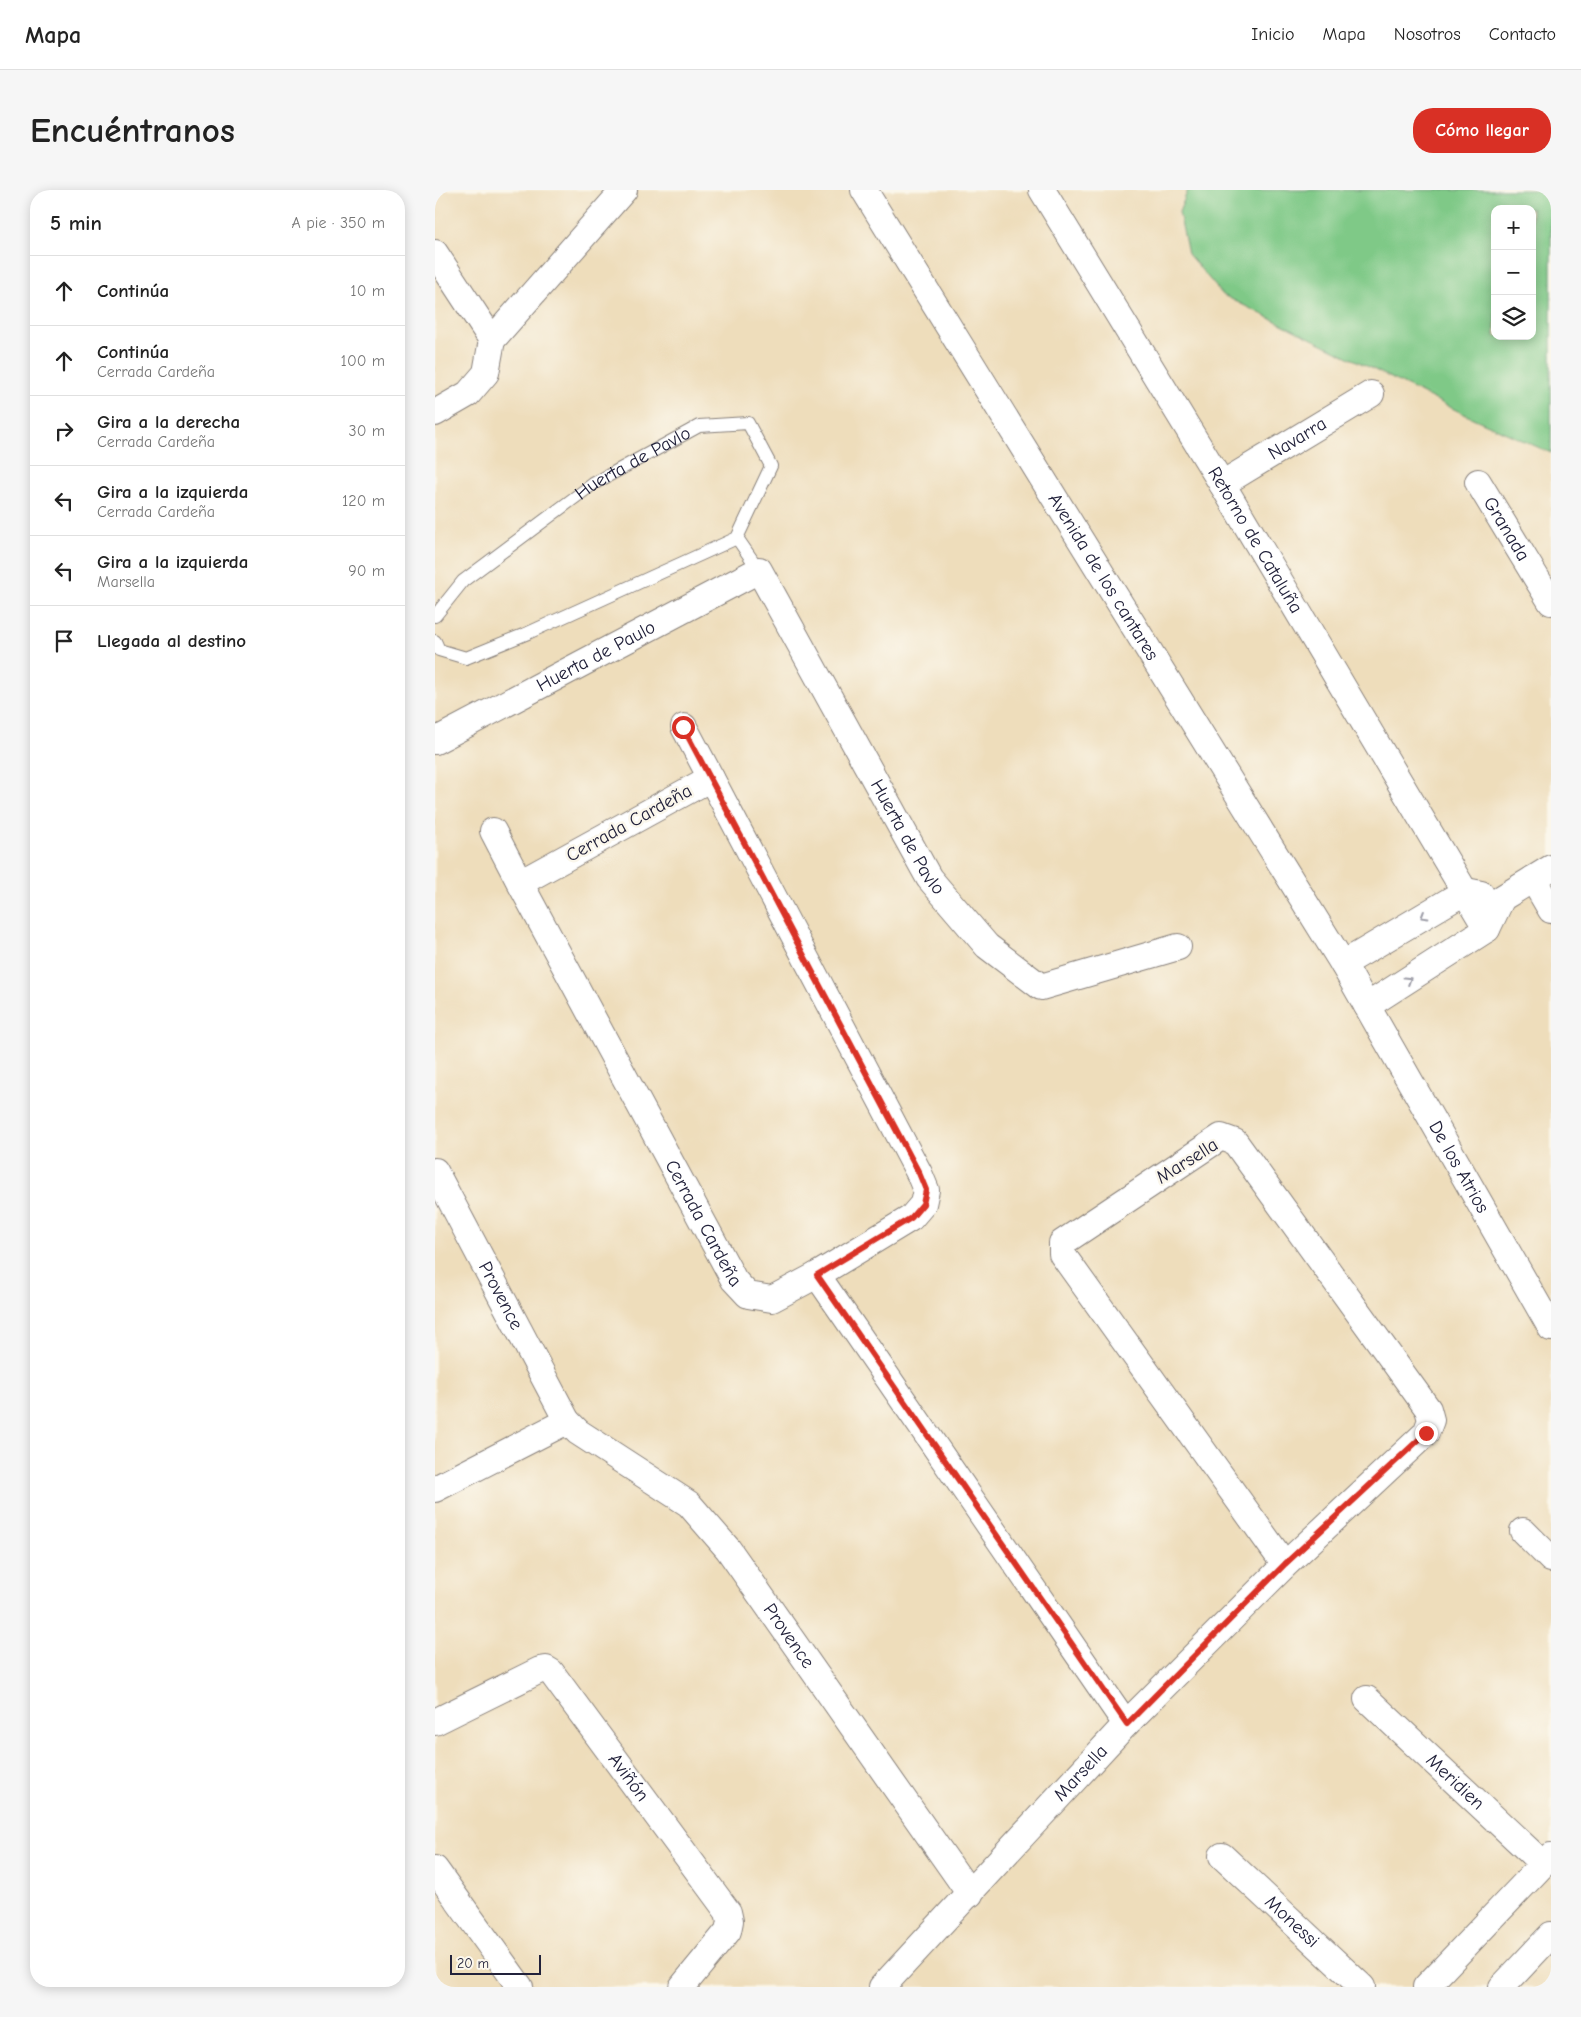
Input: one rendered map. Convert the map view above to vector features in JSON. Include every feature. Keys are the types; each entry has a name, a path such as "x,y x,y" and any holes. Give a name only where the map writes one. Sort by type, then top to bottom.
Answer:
{"street":[{"path":"435,414 468,394 486,373 492,340 624,190"},
{"name":"Avenida de los cantares","path":"863,190 1343,964"},
{"name":"Retorno de Cataluña","path":"1041,190 1222,484 1487,929"},
{"path":"435,253 492,340"},
{"name":"Navarra","path":"1222,484 1371,394"},
{"name":"Granada","path":"1479,482 1551,602"},
{"name":"Huerta de Paulo","path":"435,742 759,570"},
{"name":"Huerta de Pavlo","path":"759,570 929,878 987,946 1041,987 1178,947"},
{"path":"683,727 711,778"},
{"name":"Cerrada Cardeña","path":"711,778 919,1173 926,1190 923,1204 911,1218 817,1275 771,1298 748,1295 734,1280 520,882 711,778"},
{"path":"493,831 520,882"},
{"path":"1367,1006 1487,929 1502,898 1542,873 1551,910"},
{"path":"1343,964 1465,891 1502,898"},
{"name":"De los Atrios","path":"1343,964 1551,1328"},
{"name":"Marsella","path":"882,1987 1127,1724 1285,1564 1426,1433 1431,1420 1429,1409 1235,1142 1221,1137 1062,1244 1062,1254 1285,1564"},
{"name":"Provence","path":"435,1170 567,1421 578,1432 689,1504 708,1524 728,1549 970,1894"},
{"path":"817,1275 1127,1724"},
{"path":"435,1489 567,1421"},
{"path":"1523,1531 1551,1559"},
{"name":"Aviñón","path":"435,1722 540,1670 546,1669 551,1672 728,1912 730,1921 728,1931 682,1987"},
{"name":"Meridien","path":"1367,1699 1547,1860"},
{"name":"Monessi","path":"1222,1856 1362,1987"},
{"path":"1426,1987 1547,1860"},
{"path":"435,1869 520,1987"},
{"path":"1502,1987 1550,1939"}],"lane":[{"name":"Huerta de Pavlo","path":"435,616 463,581 593,484 699,426 748,423 771,466 737,538 759,570"},
{"path":"435,641 439,650 466,658 528,633 737,538"}],"green space":[{"path":"1188,190 1551,190 1551,453 1466,415 1223,295 1188,254 1179,212"}],"route":[{"path":"683,727 919,1173 926,1190 923,1204 911,1218 817,1275 1127,1724 1285,1564 1426,1433"}]}
